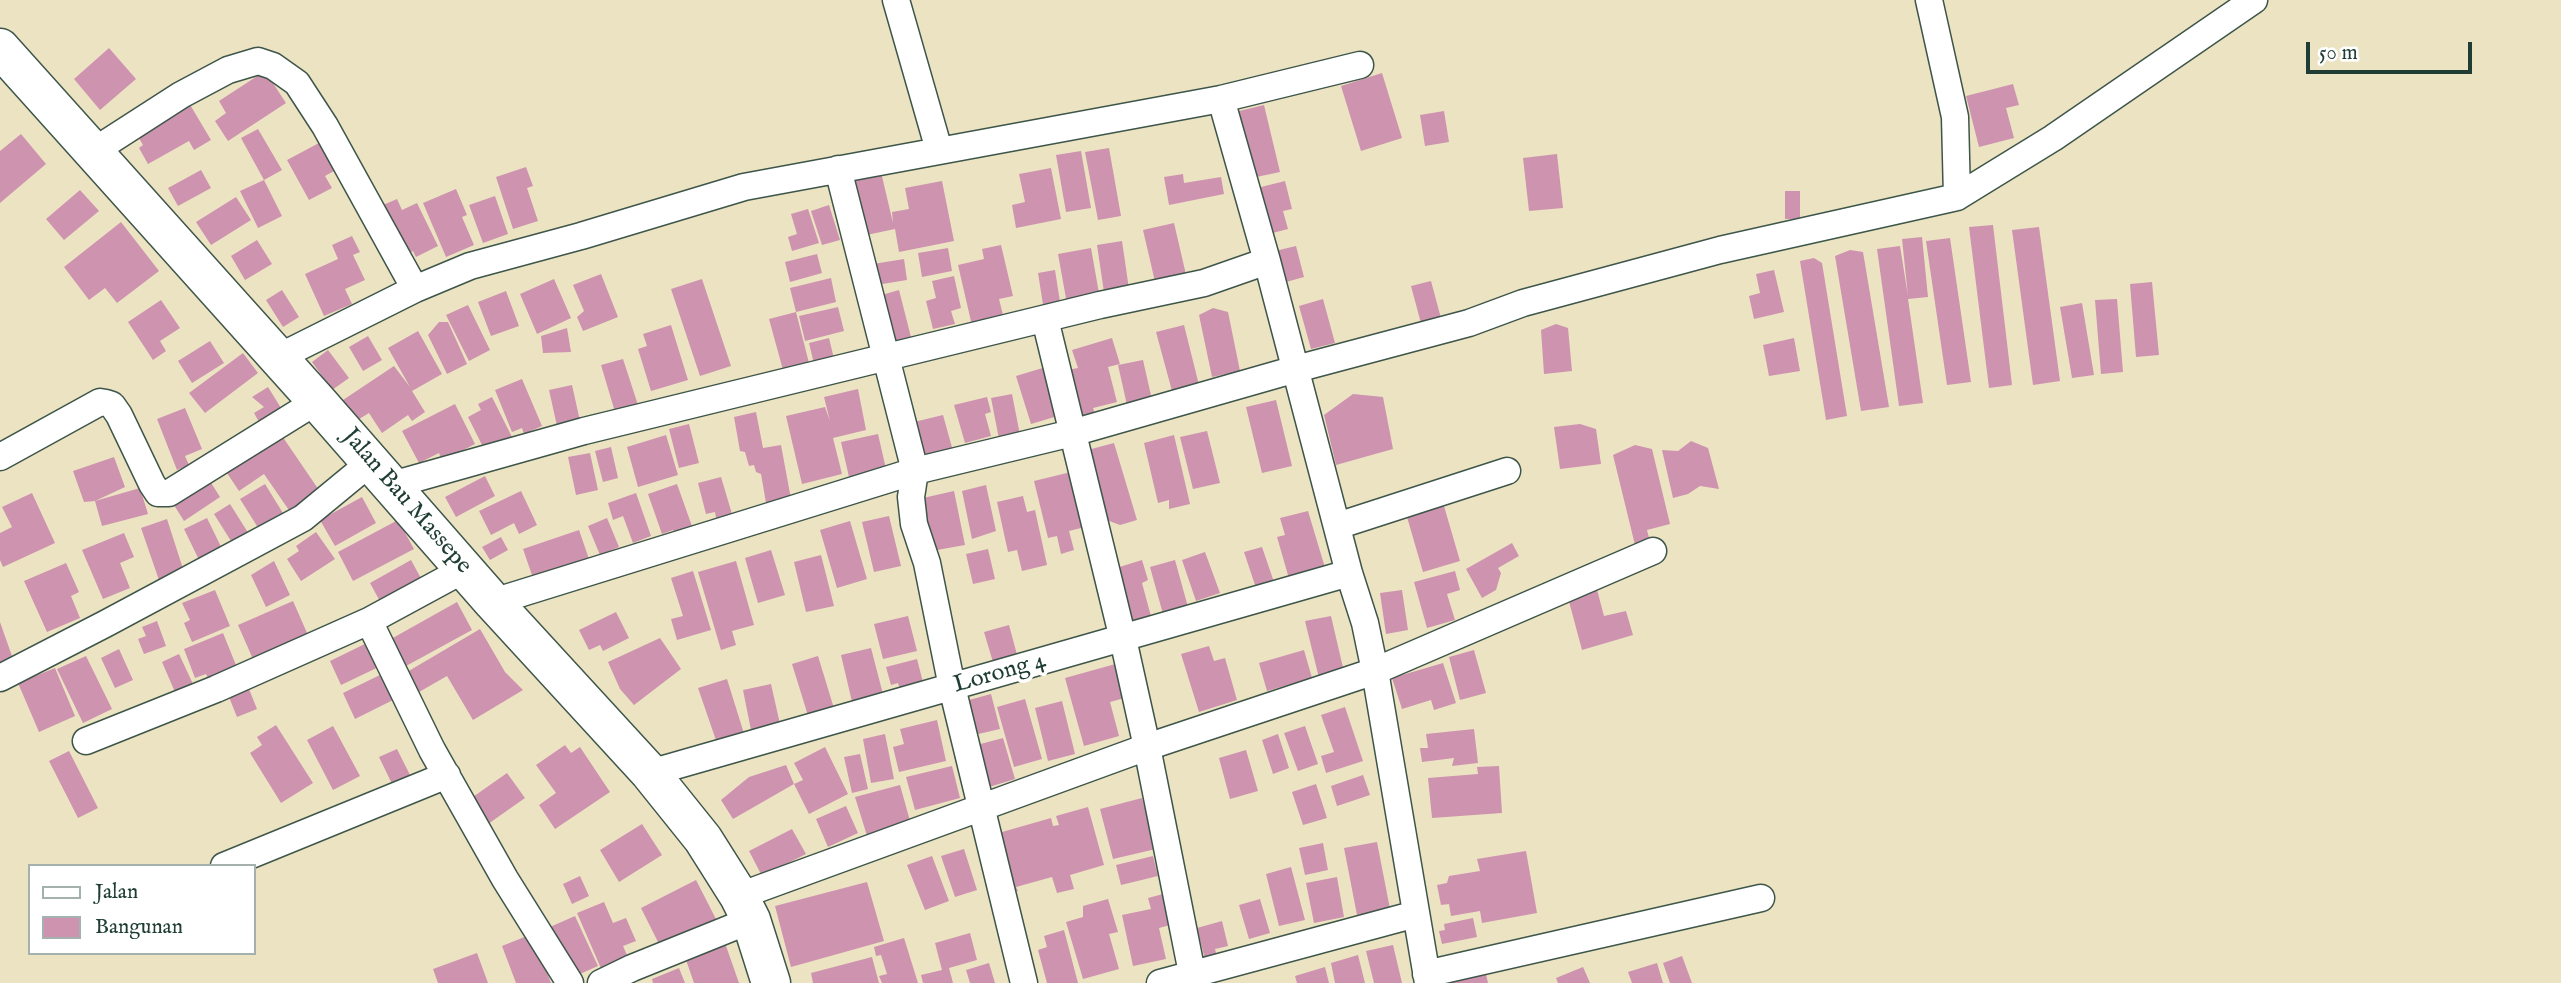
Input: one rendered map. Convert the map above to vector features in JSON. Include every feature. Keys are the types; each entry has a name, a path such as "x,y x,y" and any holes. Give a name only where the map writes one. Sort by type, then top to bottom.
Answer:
{"main road":[{"name":"Jalan Bau Massepe","path":"0,48 382,474 493,602 650,773 703,839 745,908 771,983"}],"street":[{"path":"896,0 939,150"},
{"path":"1929,0 1955,117 1957,197"},
{"path":"493,602 915,471 1072,433 1469,323 1523,303 1720,250 1957,197 2053,138 2254,0"},
{"path":"94,151 181,95 228,70 258,61 273,66 297,83 325,126 415,289"},
{"path":"276,358 415,289 470,266 744,187 1221,99 1360,65"},
{"path":"1221,99 1267,261 1349,573 1365,623 1376,671 1427,979 1761,898"},
{"path":"838,169 915,471 911,512 926,563 952,687 1024,983"},
{"path":"0,678 382,474 584,431 1204,283 1267,261"},
{"path":"1045,319 1123,639 1193,979"},
{"path":"0,457 100,402 106,403 120,415 158,493 169,493 317,401"},
{"path":"1337,526 1507,471"},
{"path":"601,983 745,908 981,808 1147,747 1376,671 1653,551"},
{"path":"86,741 216,689 369,621 465,569"},
{"name":"Lorong 4","path":"650,773 1349,573"},
{"path":"369,621 408,704 447,775 505,879 569,983"},
{"path":"229,864 447,775"},
{"path":"1160,983 1193,979 1416,914"}],"building":[{"path":"109,48 136,79 100,110 74,79"},
{"path":"265,71 286,103 228,141 215,121 226,113 219,101"},
{"path":"1382,73 1402,138 1361,151 1341,86"},
{"path":"2013,84 2019,105 2006,108 2014,138 1979,147 1966,96"},
{"path":"189,103 211,140 194,150 189,141 148,164 139,148 143,145 136,133"},
{"path":"1264,105 1280,172 1247,179 1231,113"},
{"path":"1444,111 1449,142 1425,146 1420,115"},
{"path":"258,129 282,170 264,180 241,138"},
{"path":"21,134 46,164 0,203 0,151"},
{"path":"319,143 334,171 325,176 332,188 309,200 287,160"},
{"path":"1109,148 1121,216 1098,220 1085,152"},
{"path":"1081,151 1091,208 1066,212 1056,155"},
{"path":"1557,154 1563,208 1529,211 1523,158"},
{"path":"526,167 533,186 527,188 538,221 513,229 496,177"},
{"path":"1051,168 1061,219 1016,228 1012,205 1025,202 1019,174"},
{"path":"201,170 211,188 178,206 168,188"},
{"path":"881,172 893,223 892,212 909,209 905,188 942,181 954,241 899,252 895,229 857,237 843,180"},
{"path":"1183,174 1184,183 1221,177 1224,194 1169,205 1164,177"},
{"path":"264,180 282,216 258,228 240,191"},
{"path":"1285,181 1292,209 1283,211 1288,229 1261,236 1249,190"},
{"path":"456,189 467,215 462,217 474,245 446,257 423,203"},
{"path":"80,190 99,211 64,240 46,219"},
{"path":"1785,191 1800,191 1800,219 1785,219"},
{"path":"495,196 508,234 483,243 469,205"},
{"path":"236,197 251,220 211,245 196,222"},
{"path":"397,199 402,210 417,203 438,246 416,257 413,251 400,257 376,208"},
{"path":"829,205 840,240 822,245 811,211"},
{"path":"808,209 819,243 792,251 788,237 797,234 791,214"},
{"path":"121,222 159,271 117,303 105,288 89,300 64,267"},
{"path":"1174,223 1187,279 1156,286 1143,230"},
{"path":"1993,225 2012,385 1989,388 1969,227"},
{"path":"2039,227 2060,381 2033,385 2012,230"},
{"path":"352,236 360,252 353,255 365,280 345,289 352,304 324,316 305,274 338,259 332,245"},
{"path":"1922,237 1928,297 1908,299 1923,403 1899,406 1877,249 1900,246 1908,296 1902,239"},
{"path":"1950,238 1971,382 1947,385 1926,241"},
{"path":"257,240 272,264 245,280 231,256"},
{"path":"1122,241 1130,296 1105,299 1097,245"},
{"path":"1001,245 1013,296 999,299 1005,323 973,330 958,265 984,259 982,249"},
{"path":"1296,246 1304,277 1279,284 1271,252"},
{"path":"948,248 952,271 922,277 918,253"},
{"path":"1091,248 1100,299 1067,304 1058,254"},
{"path":"1850,250 1863,252 1889,407 1861,411 1835,256"},
{"path":"817,254 822,273 790,282 785,262"},
{"path":"1814,258 1822,263 1847,416 1826,420 1800,261"},
{"path":"904,259 907,280 870,286 867,265"},
{"path":"1055,270 1061,308 1044,311 1038,273"},
{"path":"1774,270 1784,312 1754,319 1749,296 1760,293 1756,274"},
{"path":"601,274 618,317 583,331 577,317 584,311 573,285"},
{"path":"954,276 961,308 951,311 955,324 933,329 926,301 936,298 932,281"},
{"path":"831,278 836,302 796,312 790,288"},
{"path":"554,279 571,318 537,334 520,294"},
{"path":"702,279 731,366 700,376 671,289"},
{"path":"1431,281 1442,322 1422,327 1411,286"},
{"path":"2152,282 2159,355 2136,357 2130,284"},
{"path":"282,290 299,317 283,327 266,300"},
{"path":"899,290 912,341 888,347 875,297"},
{"path":"506,291 519,326 491,336 478,302"},
{"path":"1323,299 1335,343 1311,349 1299,306"},
{"path":"2117,299 2123,372 2101,374 2095,300"},
{"path":"161,300 180,328 160,341 166,351 153,360 128,322"},
{"path":"2082,303 2094,375 2072,378 2060,307"},
{"path":"468,305 490,350 469,361 446,315"},
{"path":"838,307 844,331 805,341 799,316"},
{"path":"1213,308 1228,312 1240,371 1212,377 1199,315"},
{"path":"796,312 809,363 783,370 769,319"},
{"path":"439,322 448,322 467,364 447,374 428,335"},
{"path":"1556,324 1568,328 1572,371 1544,374 1541,330"},
{"path":"671,325 688,380 651,391 638,349 647,346 643,334"},
{"path":"1184,325 1199,385 1172,391 1156,332"},
{"path":"567,328 571,352 543,353 541,336"},
{"path":"418,331 442,374 412,391 425,412 412,421 408,415 382,433 369,413 356,421 343,400 394,366 410,387 388,348"},
{"path":"368,336 382,360 363,371 349,347"},
{"path":"829,338 835,363 815,368 809,343"},
{"path":"1112,338 1120,364 1108,367 1117,402 1093,408 1095,414 1082,422 1067,370 1078,368 1072,350"},
{"path":"1794,338 1800,371 1769,376 1763,345"},
{"path":"210,341 224,363 192,383 178,361"},
{"path":"328,350 349,378 332,390 312,362"},
{"path":"243,353 258,373 205,413 189,393"},
{"path":"623,359 638,405 615,412 601,365"},
{"path":"1143,360 1152,400 1127,405 1118,365"},
{"path":"1046,367 1061,415 1031,424 1016,376"},
{"path":"522,379 542,426 524,434 522,428 512,432 495,390"},
{"path":"572,385 580,421 557,426 549,390"},
{"path":"268,387 281,408 259,422 254,413 264,407 252,397"},
{"path":"858,389 866,430 833,438 842,474 802,484 786,416 825,407 830,421 824,397"},
{"path":"1012,394 1020,435 999,439 991,398"},
{"path":"1353,394 1383,397 1393,449 1336,465 1324,415"},
{"path":"492,397 514,441 484,449 468,417 481,410 478,404"},
{"path":"987,397 991,412 985,414 991,436 965,443 954,405"},
{"path":"1276,400 1292,466 1262,473 1246,407"},
{"path":"455,404 475,444 442,461 439,453 419,463 402,431"},
{"path":"185,408 202,449 185,456 189,465 177,470 157,419"},
{"path":"756,412 763,448 781,445 791,499 766,503 761,474 756,472 754,465 749,466 745,452 740,451 734,417"},
{"path":"943,415 953,451 925,459 914,422"},
{"path":"689,424 699,463 679,468 669,429"},
{"path":"1580,424 1596,429 1601,464 1560,469 1554,427"},
{"path":"278,430 323,496 293,516 264,474 239,491 227,473 255,454"},
{"path":"1207,431 1220,483 1193,489 1180,437"},
{"path":"878,434 886,469 849,477 841,442"},
{"path":"666,435 678,475 638,487 627,447"},
{"path":"1174,435 1190,504 1169,509 1169,500 1158,503 1144,443"},
{"path":"1691,441 1708,448 1719,489 1700,486 1688,494 1673,498 1662,450 1678,451"},
{"path":"1114,443 1137,520 1120,525 1104,519 1084,451"},
{"path":"1635,445 1652,449 1670,524 1647,530 1650,542 1635,545 1613,455"},
{"path":"611,447 618,478 603,482 595,451"},
{"path":"590,453 598,490 576,495 568,457"},
{"path":"114,457 125,487 95,501 84,502 73,471"},
{"path":"1071,472 1085,527 1069,531 1074,550 1061,554 1057,536 1048,538 1034,481"},
{"path":"485,476 495,496 456,517 445,497"},
{"path":"721,477 732,514 716,518 715,512 706,514 698,483"},
{"path":"208,478 220,497 184,521 172,502"},
{"path":"265,484 286,518 262,534 240,499"},
{"path":"677,484 693,529 676,536 673,530 662,534 648,494"},
{"path":"986,485 996,531 972,539 962,491"},
{"path":"140,488 148,514 102,526 95,501"},
{"path":"521,491 537,525 519,534 514,523 491,535 479,511"},
{"path":"954,491 965,545 926,552 929,531 923,498"},
{"path":"32,493 55,543 3,567 0,560 0,533 12,527 2,507"},
{"path":"636,493 651,536 633,543 623,516 613,520 608,503"},
{"path":"1023,496 1027,512 1035,510 1047,565 1022,571 1017,550 1008,552 997,502"},
{"path":"362,497 376,523 335,546 320,520"},
{"path":"230,504 252,539 236,549 214,514"},
{"path":"1444,506 1460,561 1423,572 1407,517"},
{"path":"1308,511 1326,571 1290,582 1277,537 1285,535 1280,518"},
{"path":"889,516 901,566 874,572 862,522"},
{"path":"207,518 226,557 203,568 184,529"},
{"path":"607,518 619,547 600,555 588,526"},
{"path":"167,519 185,575 160,583 141,528"},
{"path":"398,520 414,549 353,581 338,552"},
{"path":"850,521 867,579 837,588 820,530"},
{"path":"579,530 589,559 533,578 523,549"},
{"path":"316,532 335,559 301,581 287,559 299,551 296,546"},
{"path":"124,533 134,557 120,563 130,588 103,599 82,550"},
{"path":"501,537 508,550 490,560 482,547"},
{"path":"1512,543 1519,556 1498,568 1501,573 1496,590 1482,598 1466,569"},
{"path":"1262,547 1275,585 1257,591 1244,552"},
{"path":"988,549 995,579 973,584 966,554"},
{"path":"771,550 785,595 758,603 745,558"},
{"path":"1205,552 1220,593 1196,601 1182,560"},
{"path":"821,555 834,606 806,612 794,562"},
{"path":"411,560 423,582 382,605 370,583"},
{"path":"1142,560 1148,580 1142,583 1152,620 1129,626 1113,569"},
{"path":"1175,560 1188,607 1163,614 1150,567"},
{"path":"274,561 290,595 266,607 251,575"},
{"path":"736,561 754,625 732,631 736,645 721,650 698,572"},
{"path":"66,563 79,592 71,596 80,618 47,632 24,581"},
{"path":"693,571 711,630 677,640 671,619 683,616 671,578"},
{"path":"1455,571 1460,590 1447,594 1455,620 1427,628 1414,582"},
{"path":"1596,586 1604,616 1626,611 1633,635 1582,650 1567,594"},
{"path":"215,590 230,626 192,642 184,623 190,620 182,603"},
{"path":"1402,590 1408,630 1386,634 1380,593"},
{"path":"293,601 311,642 256,666 238,625"},
{"path":"457,602 472,630 406,666 391,639"},
{"path":"616,612 629,638 603,651 600,645 589,650 579,630"},
{"path":"908,616 917,651 883,659 874,624"},
{"path":"1331,616 1344,672 1319,678 1305,621"},
{"path":"157,621 166,646 144,654 138,639 146,636 142,627"},
{"path":"0,622 13,659 0,663"},
{"path":"1009,625 1019,662 995,669 984,632"},
{"path":"480,629 505,672 523,690 473,720 447,676 419,692 407,672"},
{"path":"223,633 240,675 212,687 206,674 195,678 184,649"},
{"path":"660,638 681,669 634,705 620,689 608,662"},
{"path":"373,640 385,664 341,685 330,661"},
{"path":"1209,646 1214,661 1225,658 1237,700 1199,712 1181,654"},
{"path":"871,648 884,698 853,706 841,655"},
{"path":"119,649 133,680 115,688 101,658"},
{"path":"1304,650 1312,678 1267,691 1259,663"},
{"path":"1474,650 1486,693 1460,700 1449,657"},
{"path":"179,654 193,684 175,692 162,662"},
{"path":"86,656 112,709 83,723 57,669"},
{"path":"818,656 836,715 810,722 792,664"},
{"path":"917,659 926,694 903,700 898,683 891,685 886,667"},
{"path":"1119,663 1128,697 1110,702 1119,736 1084,746 1065,678"},
{"path":"1443,663 1456,703 1434,710 1431,700 1402,709 1392,678"},
{"path":"55,668 75,716 39,732 18,683"},
{"path":"380,675 393,700 355,719 343,693"},
{"path":"727,679 746,740 719,749 698,688"},
{"path":"771,684 782,733 768,727 751,730 743,690"},
{"path":"249,689 257,709 237,717 229,697"},
{"path":"991,694 1000,729 974,735 958,703"},
{"path":"1025,699 1042,759 1014,767 997,707"},
{"path":"1062,701 1075,754 1048,761 1035,708"},
{"path":"1345,707 1363,761 1326,773 1321,756 1334,752 1321,715"},
{"path":"937,720 946,761 899,772 893,747 904,744 900,729"},
{"path":"276,725 313,783 281,803 250,753 262,745 257,737"},
{"path":"333,726 360,776 333,790 307,740"},
{"path":"1305,726 1318,764 1298,771 1284,733"},
{"path":"1474,729 1478,763 1452,766 1454,758 1422,762 1420,748 1428,748 1426,734"},
{"path":"885,734 894,779 871,783 863,739"},
{"path":"1278,734 1289,768 1273,774 1262,740"},
{"path":"1003,738 1015,779 986,788 973,746"},
{"path":"565,745 571,753 580,747 610,792 555,829 539,805 556,793 536,765"},
{"path":"825,747 848,794 809,814 794,784 803,780 794,763"},
{"path":"397,749 413,781 395,790 379,757"},
{"path":"1246,750 1258,791 1230,799 1219,758"},
{"path":"69,751 98,808 78,818 49,761"},
{"path":"860,754 868,789 852,793 844,757"},
{"path":"786,765 794,784 733,819 721,800 749,777"},
{"path":"952,766 960,798 915,810 906,777"},
{"path":"1499,766 1502,813 1432,818 1428,778 1478,774 1477,767"},
{"path":"507,773 525,798 488,824 470,799"},
{"path":"1363,775 1370,795 1337,806 1331,786"},
{"path":"1316,784 1327,818 1303,825 1292,792"},
{"path":"900,785 912,828 868,839 855,797"},
{"path":"1142,798 1156,849 1113,859 1100,809"},
{"path":"846,806 858,833 828,847 816,819"},
{"path":"1088,807 1104,865 1070,875 1074,889 1057,893 1052,877 1016,887 1018,891 1005,894 995,834 1051,818 1053,826 1059,825 1056,816"},
{"path":"642,824 662,855 619,882 600,850"},
{"path":"792,829 806,854 762,876 749,851"},
{"path":"1377,842 1390,909 1357,915 1344,848"},
{"path":"1323,843 1328,870 1305,875 1299,848"},
{"path":"964,849 977,890 955,897 941,856"},
{"path":"1526,851 1537,913 1482,923 1480,911 1451,916 1449,904 1441,905 1437,885 1447,883 1449,876 1480,871 1477,859"},
{"path":"932,856 949,901 925,910 907,865"},
{"path":"1153,856 1158,876 1121,885 1116,865"},
{"path":"1291,867 1305,920 1279,926 1266,874"},
{"path":"580,876 589,896 572,904 563,884"},
{"path":"1337,877 1344,917 1314,923 1306,883"},
{"path":"696,880 717,921 661,948 641,908"},
{"path":"867,882 884,941 791,967 775,906"},
{"path":"1167,893 1174,924 1159,928 1166,959 1133,966 1122,915 1151,909 1148,898"},
{"path":"1108,899 1118,932 1109,934 1119,969 1083,979 1066,922 1083,917 1083,906"},
{"path":"1260,899 1270,933 1249,939 1239,905"},
{"path":"604,902 613,923 626,918 636,941 623,946 630,962 603,973 577,913"},
{"path":"575,916 598,966 573,977 550,927"},
{"path":"1473,918 1477,937 1442,944 1439,931 1445,930 1444,924"},
{"path":"1222,921 1228,946 1215,949 1219,964 1207,967 1197,928"},
{"path":"1064,930 1078,983 1047,983 1038,950 1047,947 1044,936"},
{"path":"970,933 977,960 949,968 953,983 923,983 921,975 942,970 935,943"},
{"path":"532,934 551,983 516,983 502,946"},
{"path":"904,938 918,983 882,983 879,976 887,974 881,955 876,956 874,947"},
{"path":"725,943 739,983 694,983 685,957"},
{"path":"1393,945 1402,983 1374,983 1366,951"},
{"path":"477,953 488,983 438,983 433,969"},
{"path":"1358,955 1365,983 1335,983 1331,963"},
{"path":"1682,956 1692,983 1670,983 1663,963"},
{"path":"872,957 879,983 813,983 811,973"},
{"path":"989,963 995,983 970,983 966,970"},
{"path":"1657,963 1663,983 1632,983 1628,972"},
{"path":"1325,967 1329,983 1297,983 1295,976"},
{"path":"1583,967 1590,983 1558,983 1556,978"},
{"path":"679,968 685,983 653,983 652,979"},
{"path":"1486,974 1488,983 1452,983 1452,982"}]}
